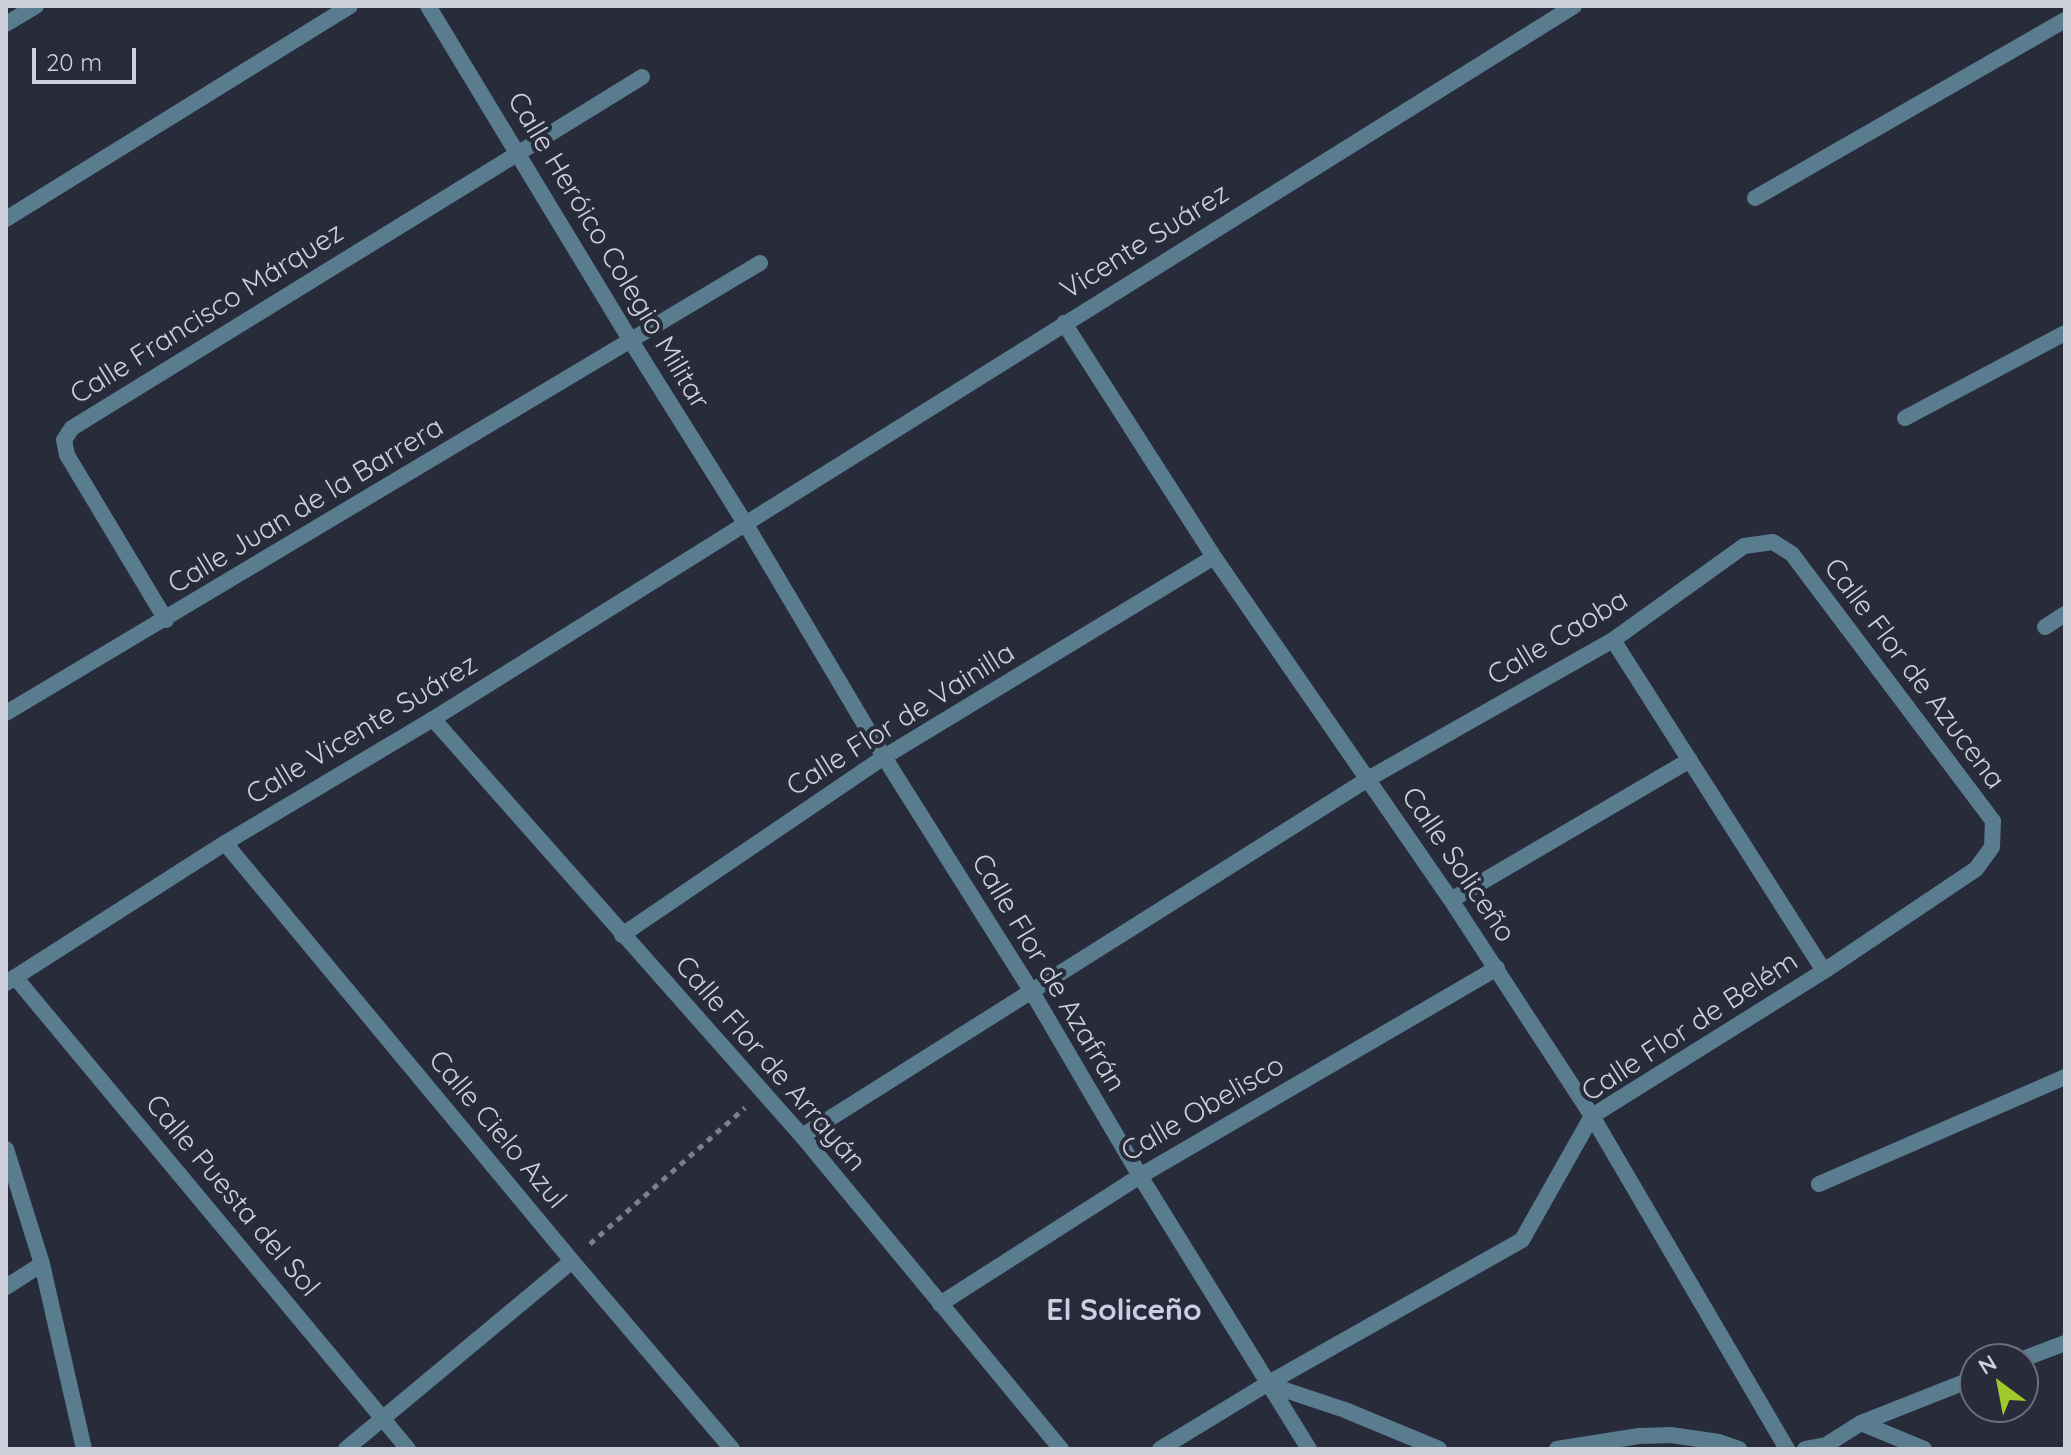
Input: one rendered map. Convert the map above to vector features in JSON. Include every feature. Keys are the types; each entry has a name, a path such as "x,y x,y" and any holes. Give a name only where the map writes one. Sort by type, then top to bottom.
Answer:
{"street":[{"path":"6,24 36,6"},
{"path":"6,219 350,6"},
{"name":"Calle Heróico Colegio Militar","path":"428,6 745,523"},
{"name":"Vicente Suárez","path":"745,523 1574,6"},
{"path":"1755,198 2065,20"},
{"name":"Calle Francisco Márquez","path":"166,620 67,455 64,440 72,428 642,77"},
{"name":"Calle Juan de la Barrera","path":"6,713 760,263"},
{"name":"Calle Soliceño","path":"1064,323 1214,557 1497,968 1592,1116 1787,1449"},
{"path":"1905,418 2065,333"},
{"name":"Calle Vicente Suárez","path":"10,980 225,843 433,719 745,523"},
{"name":"Calle Flor de Azafrán","path":"745,523 884,757 1032,992 1140,1176 1309,1449"},
{"name":"Calle Caoba","path":"802,1136 1368,779 1613,640 1744,546 1773,542"},
{"name":"Calle Flor de Azucena","path":"1773,542 1792,554 1993,821 1992,847"},
{"name":"Calle Flor de Vainilla","path":"622,935 884,757 1214,557"},
{"path":"2045,627 2065,614"},
{"path":"1613,640 1824,971"},
{"name":"Calle Flor de Arrayán","path":"433,719 802,1136 1061,1449"},
{"path":"1451,900 1690,760"},
{"name":"Calle Cielo Azul","path":"225,843 732,1449"},
{"name":"Calle Flor de Belém","path":"1160,1449 1267,1384 1522,1240 1592,1116 1824,971 1976,869 1992,847"},
{"name":"Calle Obelisco","path":"940,1304 1140,1176 1497,968"},
{"name":"Calle Puesta del Sol","path":"10,980 408,1449"},
{"path":"1819,1184 2065,1077"},
{"path":"6,1149 42,1264 84,1449"},
{"path":"346,1449 572,1261"},
{"path":"6,1287 42,1264"},
{"path":"2039,1353 2065,1343"},
{"path":"1267,1384 1345,1410 1439,1449"},
{"path":"1805,1449 1826,1447 1861,1423 1959,1384"},
{"path":"1861,1423 1924,1449"},
{"path":"1557,1449 1639,1436 1671,1435 1719,1442 1739,1449"}],"path":[{"path":"572,1261 762,1093"}],"district":[{"name":"El Soliceño","path":"1124,1311"}]}
